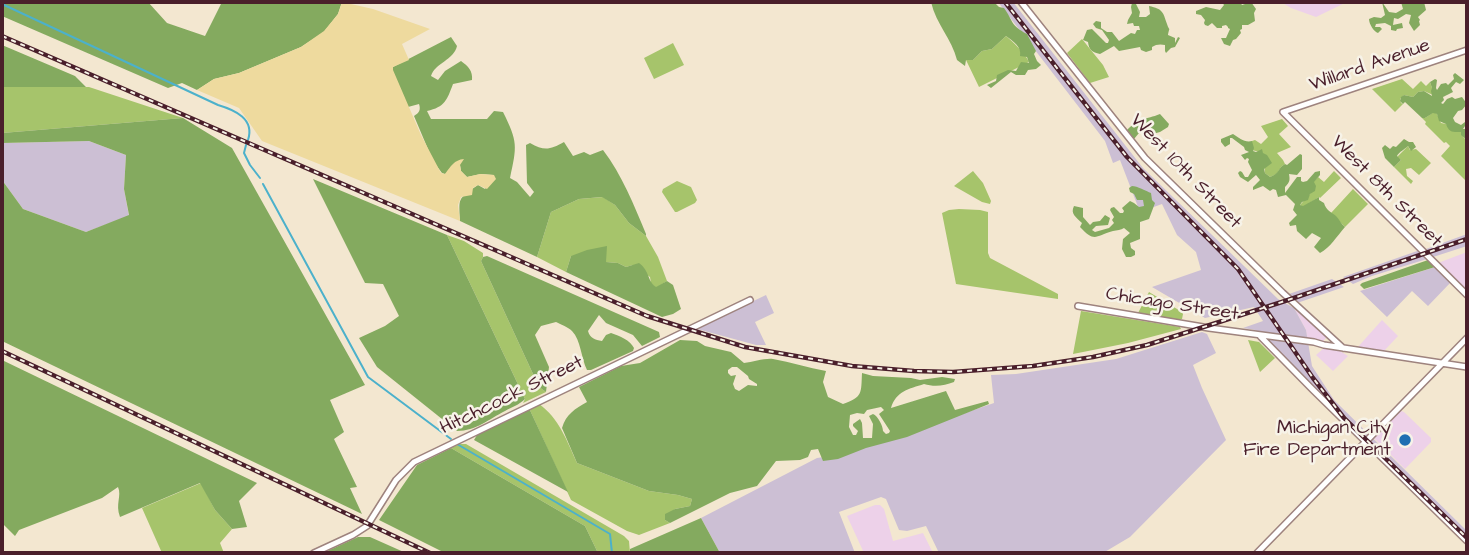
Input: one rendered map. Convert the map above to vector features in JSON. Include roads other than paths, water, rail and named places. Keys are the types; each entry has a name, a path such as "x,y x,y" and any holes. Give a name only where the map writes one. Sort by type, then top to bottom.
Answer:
{"street":[{"name":"West 10th Street","path":"1021,2 1145,158 1343,348"},
{"name":"Willard Avenue","path":"1283,112 1467,50"},
{"name":"West 8th Street","path":"1283,112 1467,295"},
{"name":"Hitchcock Street","path":"314,553 362,530 396,480 414,461 750,300"},
{"name":"Chicago Street","path":"1078,306 1467,367"},
{"path":"1260,335 1467,541"},
{"path":"1257,553 1467,338"}],"waterway":[{"path":"2,4 237,113 249,126 248,140"},
{"path":"246,145 244,153 260,178"},
{"path":"263,184 368,377 451,439"},
{"path":"457,444 610,534 612,553"}],"railway":[{"path":"1005,2 1127,157 1238,269 1344,418 1467,538"},
{"path":"2,36 647,316 745,347 852,366 953,372 1033,366 1093,357 1147,345 1467,239"},
{"path":"2,351 430,553"}],"place":[{"name":"Michigan City Fire Department","path":"1405,440"}]}
